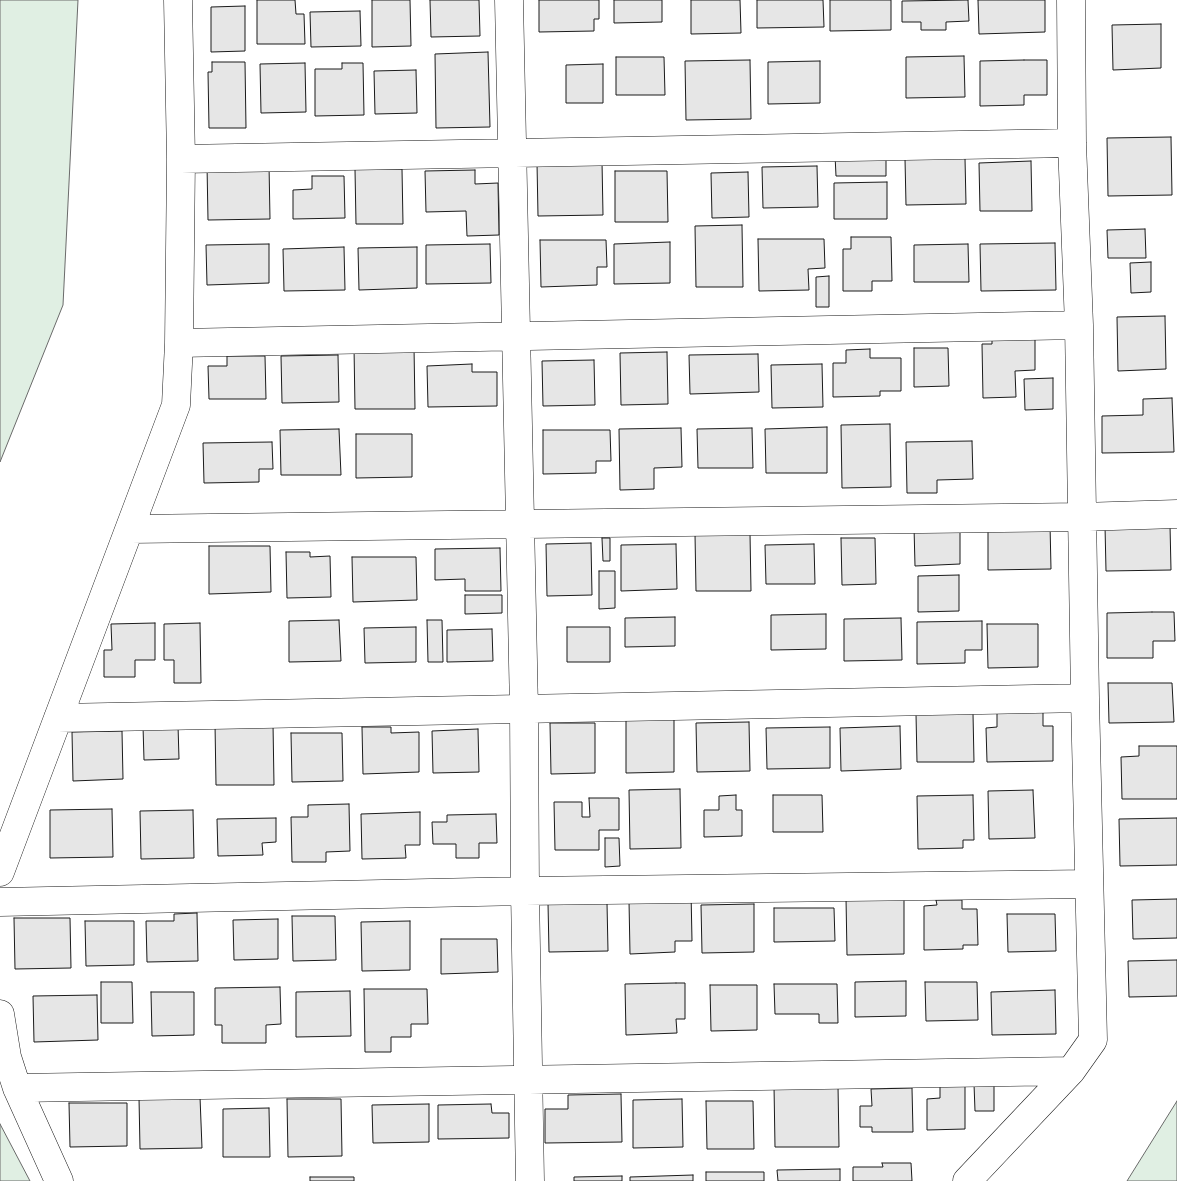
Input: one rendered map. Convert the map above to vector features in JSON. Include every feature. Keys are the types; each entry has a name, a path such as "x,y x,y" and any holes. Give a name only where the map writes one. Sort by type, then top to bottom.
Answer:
{"street":[{"path":"0,872 176,406 179,343 181,159 178,0"},
{"path":"509,0 524,709 530,1181"},
{"path":"967,1181 1071,1071 1093,1040 1081,517 1079,324 1072,143 1071,0"},
{"path":"181,159 1072,143"},
{"path":"179,343 1079,324"},
{"path":"131,529 1081,517 1177,514"},
{"path":"58,718 1085,698"},
{"path":"0,902 525,891 1089,884"},
{"path":"0,1014 7,1057 17,1088 59,1181"},
{"path":"17,1088 1071,1071"}],"green space":[{"path":"0,0 78,0 63,305 0,462"},
{"path":"1177,1101 1177,1181 1127,1181"},
{"path":"0,1124 30,1181 0,1181"}],"building":[{"path":"257,0 295,0 296,14 304,14 305,44 257,44"},
{"path":"372,0 410,0 411,46 372,47"},
{"path":"430,0 479,0 480,36 431,37"},
{"path":"539,0 599,0 599,19 594,19 594,31 539,32"},
{"path":"614,0 662,0 662,22 614,23"},
{"path":"691,0 740,0 741,33 691,34"},
{"path":"757,0 823,0 824,27 757,28"},
{"path":"830,0 891,0 891,30 830,31"},
{"path":"968,0 969,21 946,22 946,30 921,30 921,22 902,22 902,1"},
{"path":"978,0 1045,0 1045,32 979,34"},
{"path":"245,6 245,51 211,52 211,7"},
{"path":"360,11 361,46 311,47 310,12"},
{"path":"1161,24 1161,68 1113,70 1112,25"},
{"path":"488,52 490,127 436,128 435,54"},
{"path":"964,56 965,97 906,98 906,57"},
{"path":"616,57 664,57 665,95 616,95"},
{"path":"750,60 751,119 686,120 685,61"},
{"path":"1047,60 1047,95 1024,95 1024,105 980,106 980,61"},
{"path":"820,61 820,103 768,104 768,62"},
{"path":"212,62 245,62 246,128 209,128 208,72 212,72"},
{"path":"305,63 306,112 261,113 260,64"},
{"path":"342,63 363,63 364,115 315,116 315,69 342,69"},
{"path":"603,64 603,103 566,103 566,65"},
{"path":"416,70 417,113 375,114 374,71"},
{"path":"1171,137 1172,195 1108,196 1107,138"},
{"path":"886,154 886,176 836,176 835,155"},
{"path":"965,158 966,204 906,205 905,159"},
{"path":"602,161 603,215 538,216 537,163"},
{"path":"1031,161 1032,211 980,211 979,163"},
{"path":"269,164 270,219 208,220 207,165"},
{"path":"817,166 818,207 763,208 762,167"},
{"path":"355,169 402,169 403,224 356,224"},
{"path":"475,170 475,184 498,183 499,235 467,236 466,211 426,212 425,171"},
{"path":"615,171 667,171 668,222 615,222"},
{"path":"748,172 749,217 712,218 711,173"},
{"path":"312,176 344,176 345,218 293,219 293,190 312,189"},
{"path":"887,182 887,219 834,219 834,183"},
{"path":"742,225 743,287 696,287 695,226"},
{"path":"1145,229 1146,258 1108,258 1107,230"},
{"path":"851,237 891,237 892,281 872,281 872,291 843,291 843,249 851,249"},
{"path":"758,239 824,239 825,268 808,269 809,290 759,291"},
{"path":"540,240 606,240 607,267 597,267 597,285 541,287"},
{"path":"670,242 670,283 614,284 614,244"},
{"path":"1055,243 1056,290 981,291 980,244"},
{"path":"269,244 269,283 207,285 206,245"},
{"path":"490,244 491,283 426,284 426,245"},
{"path":"968,244 969,282 914,282 914,245"},
{"path":"344,247 345,290 284,291 283,249"},
{"path":"417,247 417,288 359,290 358,248"},
{"path":"1151,262 1151,292 1131,293 1130,263"},
{"path":"829,276 829,307 816,307 816,277"},
{"path":"1165,316 1166,369 1118,371 1117,317"},
{"path":"1035,339 1035,370 1015,371 1016,397 983,398 982,344 992,344 992,340"},
{"path":"414,346 415,409 355,409 354,347"},
{"path":"914,348 948,348 949,386 914,387"},
{"path":"870,349 870,358 901,358 901,391 880,391 880,396 833,397 833,363 846,363 846,350"},
{"path":"667,352 668,404 621,405 620,353"},
{"path":"758,354 759,392 690,394 689,355"},
{"path":"338,355 339,402 282,403 281,356"},
{"path":"227,356 265,356 266,399 209,399 208,366 227,366"},
{"path":"594,360 595,405 543,406 542,361"},
{"path":"472,364 472,372 497,372 497,406 428,407 427,366"},
{"path":"822,364 823,407 772,408 771,365"},
{"path":"1053,378 1053,409 1025,410 1024,379"},
{"path":"1172,398 1174,452 1102,453 1102,416 1143,415 1143,399"},
{"path":"890,424 891,487 842,488 841,425"},
{"path":"827,427 827,473 766,473 765,429"},
{"path":"681,428 682,467 654,468 654,489 620,490 619,429"},
{"path":"752,428 753,468 698,468 697,429"},
{"path":"339,429 341,475 281,475 280,430"},
{"path":"543,430 610,430 611,461 596,461 596,473 543,474"},
{"path":"356,434 412,434 412,477 356,478"},
{"path":"972,441 973,479 937,480 937,493 907,493 906,442"},
{"path":"272,442 273,469 259,469 259,482 204,483 203,443"},
{"path":"1050,524 1051,569 988,570 988,525"},
{"path":"1170,525 1171,570 1106,571 1105,526"},
{"path":"960,526 960,564 915,566 914,527"},
{"path":"750,533 751,591 696,591 695,534"},
{"path":"602,538 610,538 610,561 603,561"},
{"path":"841,538 875,538 876,584 842,585"},
{"path":"591,543 592,595 547,596 546,544"},
{"path":"676,544 677,589 621,591 621,545"},
{"path":"814,544 815,584 766,584 765,545"},
{"path":"209,546 270,546 271,592 209,594"},
{"path":"500,548 501,591 465,591 465,579 435,580 435,549"},
{"path":"286,552 310,552 310,557 330,556 331,597 287,598"},
{"path":"352,557 416,557 417,600 353,602"},
{"path":"599,571 615,571 615,608 599,609"},
{"path":"959,575 959,611 918,612 918,576"},
{"path":"465,595 502,595 502,613 465,614"},
{"path":"1174,612 1175,641 1153,641 1153,658 1107,658 1107,613"},
{"path":"826,614 826,649 771,650 771,615"},
{"path":"675,617 675,646 625,647 625,618"},
{"path":"901,618 902,660 844,661 844,619"},
{"path":"339,620 341,661 289,662 289,621"},
{"path":"427,620 442,620 443,662 428,662"},
{"path":"982,621 982,650 965,650 965,663 917,664 917,622"},
{"path":"155,623 155,660 135,660 135,677 104,677 104,650 112,650 111,624"},
{"path":"200,623 201,683 174,683 174,660 164,660 164,624"},
{"path":"987,624 1038,624 1038,667 988,668"},
{"path":"416,627 416,662 365,663 364,628"},
{"path":"567,627 610,627 610,662 567,662"},
{"path":"492,629 493,661 447,662 447,630"},
{"path":"1108,683 1172,683 1174,722 1109,723"},
{"path":"1043,710 1043,726 1053,726 1053,761 987,762 986,728 997,727 997,711"},
{"path":"973,713 974,762 917,762 916,714"},
{"path":"626,718 674,718 674,772 626,773"},
{"path":"749,722 750,771 697,772 696,723"},
{"path":"273,723 274,785 216,785 215,724"},
{"path":"550,723 595,723 595,773 551,774"},
{"path":"178,725 179,759 144,760 143,726"},
{"path":"900,726 901,769 841,771 840,728"},
{"path":"362,727 391,727 391,733 419,732 419,772 363,774"},
{"path":"830,727 830,768 767,769 766,728"},
{"path":"478,729 479,772 433,773 432,731"},
{"path":"122,731 123,779 73,781 72,732"},
{"path":"291,733 342,733 343,781 292,782"},
{"path":"1139,746 1177,746 1177,799 1122,799 1121,757 1139,756"},
{"path":"680,789 681,848 630,849 629,790"},
{"path":"1033,790 1035,838 989,839 988,791"},
{"path":"736,795 736,810 742,810 742,836 704,837 704,810 719,810 719,796"},
{"path":"773,795 822,795 823,832 773,832"},
{"path":"973,795 974,840 963,840 963,848 918,849 917,796"},
{"path":"589,798 619,798 619,830 599,830 599,850 555,850 554,802 582,802 582,817 590,817"},
{"path":"349,804 350,851 326,852 326,862 292,862 291,817 308,817 308,805"},
{"path":"112,809 113,857 50,858 50,810"},
{"path":"193,810 194,858 141,859 140,811"},
{"path":"420,812 420,845 405,845 406,858 362,859 361,814"},
{"path":"496,814 497,843 479,843 479,858 456,858 456,844 433,844 432,822 447,822 447,815"},
{"path":"276,818 276,842 262,843 263,855 218,856 217,819"},
{"path":"1177,818 1177,865 1120,866 1119,819"},
{"path":"605,838 619,838 620,866 605,867"},
{"path":"691,891 692,941 675,941 675,952 630,954 629,901"},
{"path":"904,897 904,954 847,955 846,898"},
{"path":"1177,899 1177,938 1133,939 1132,900"},
{"path":"936,900 962,900 962,909 977,909 978,945 963,945 963,949 924,950 924,906 937,905"},
{"path":"548,903 607,903 608,951 549,952"},
{"path":"754,904 754,952 702,953 701,905"},
{"path":"774,908 834,908 835,941 774,942"},
{"path":"197,913 198,961 147,962 146,921 174,921 174,914"},
{"path":"1007,914 1055,914 1056,951 1008,952"},
{"path":"292,916 335,916 336,960 293,961"},
{"path":"14,918 70,918 71,968 15,969"},
{"path":"278,919 278,959 234,960 233,920"},
{"path":"85,921 134,921 134,965 86,966"},
{"path":"410,921 410,970 362,971 361,922"},
{"path":"441,939 497,939 498,972 441,974"},
{"path":"1177,960 1177,996 1129,997 1128,961"},
{"path":"906,981 906,1016 855,1017 855,982"},
{"path":"101,982 132,982 133,1023 101,1023"},
{"path":"925,982 977,982 978,1020 926,1021"},
{"path":"685,983 685,1019 676,1019 677,1033 626,1035 625,984"},
{"path":"774,984 837,984 838,1023 819,1023 819,1014 775,1014"},
{"path":"710,985 757,985 757,1030 711,1031"},
{"path":"280,987 281,1024 266,1025 266,1043 222,1043 222,1025 215,1025 215,988"},
{"path":"364,989 427,989 428,1024 411,1024 411,1037 391,1037 391,1052 365,1052"},
{"path":"1055,990 1056,1034 992,1035 991,992"},
{"path":"350,991 351,1036 296,1037 296,992"},
{"path":"151,992 194,992 194,1035 152,1036"},
{"path":"97,995 98,1040 34,1042 33,996"},
{"path":"994,1083 994,1111 975,1111 974,1084"},
{"path":"838,1085 839,1147 775,1147 774,1086"},
{"path":"965,1085 965,1129 927,1130 927,1099 940,1098 940,1086"},
{"path":"912,1088 913,1132 872,1132 872,1127 860,1127 860,1106 872,1106 871,1089"},
{"path":"621,1094 622,1142 545,1143 545,1109 568,1109 568,1095"},
{"path":"200,1097 202,1148 140,1149 139,1098"},
{"path":"287,1099 341,1099 342,1156 288,1157"},
{"path":"682,1099 683,1147 633,1148 633,1100"},
{"path":"706,1101 753,1101 754,1149 707,1149"},
{"path":"69,1103 127,1103 127,1146 70,1147"},
{"path":"429,1104 429,1142 373,1143 372,1105"},
{"path":"491,1104 492,1113 509,1113 509,1138 438,1139 438,1105"},
{"path":"269,1108 270,1157 223,1157 223,1109"},
{"path":"882,1163 911,1163 912,1181 853,1181 853,1167 883,1167"},
{"path":"840,1169 840,1181 778,1181 777,1170"},
{"path":"706,1172 764,1172 764,1181 706,1181"},
{"path":"693,1175 693,1181 630,1181 630,1177"},
{"path":"622,1176 622,1181 574,1181 574,1177"},
{"path":"310,1177 354,1177 354,1181 310,1181"}]}
